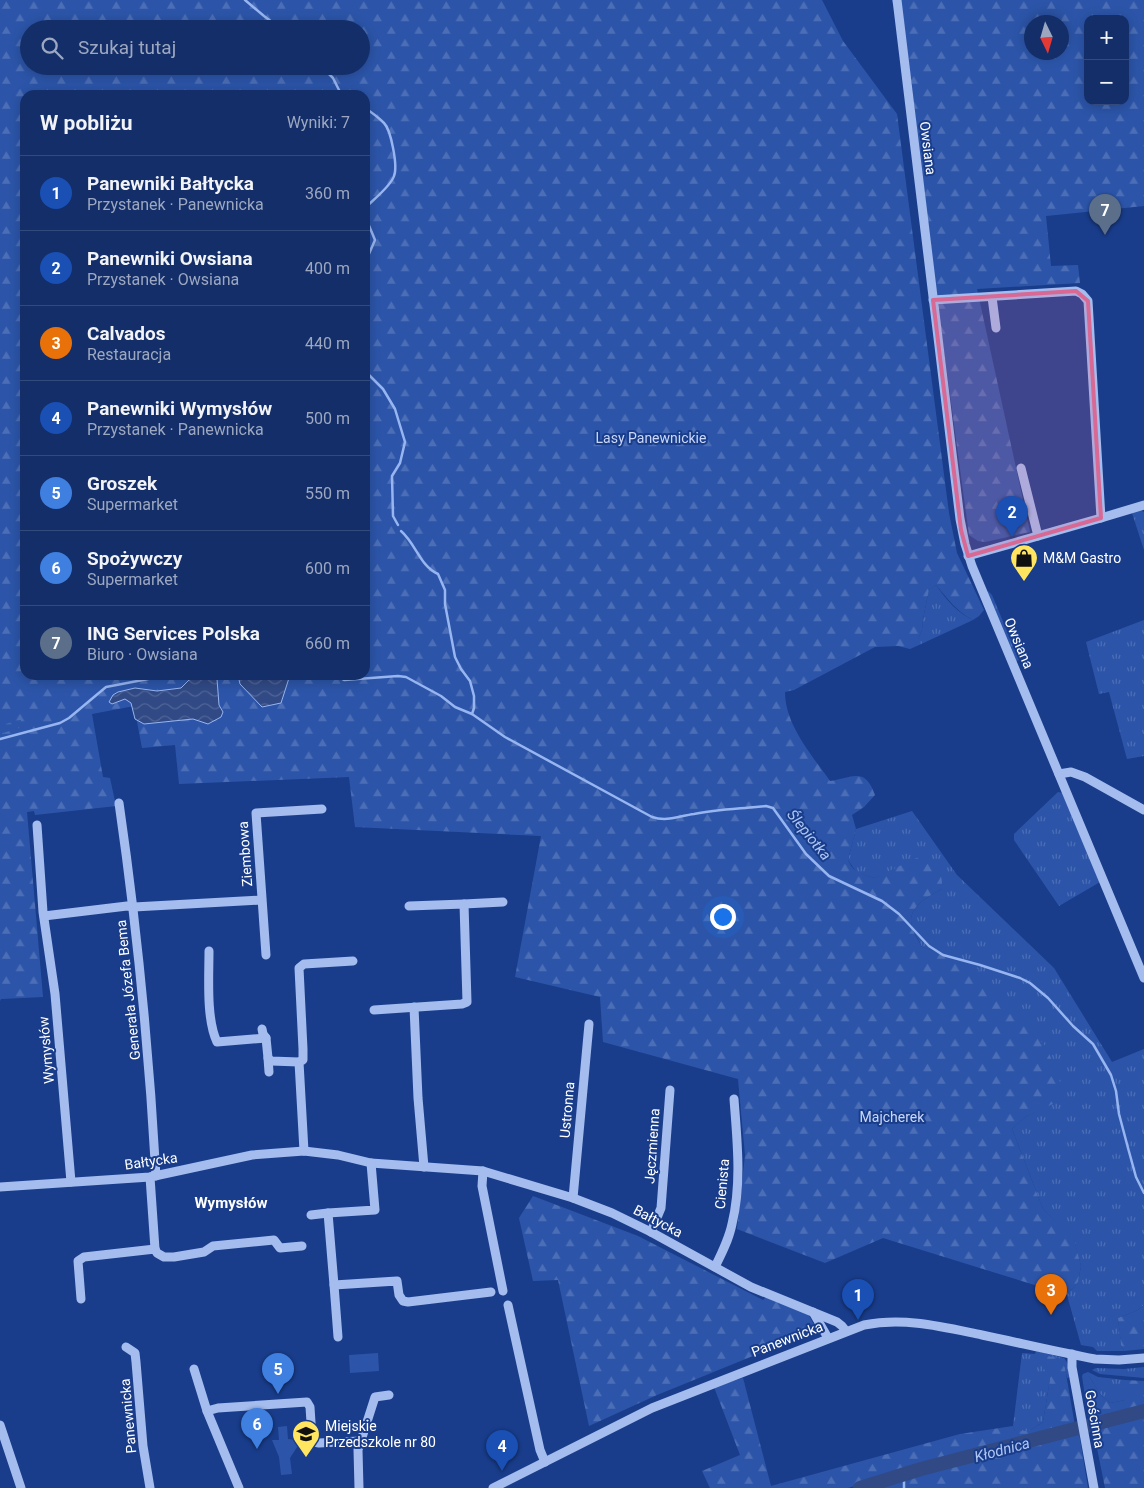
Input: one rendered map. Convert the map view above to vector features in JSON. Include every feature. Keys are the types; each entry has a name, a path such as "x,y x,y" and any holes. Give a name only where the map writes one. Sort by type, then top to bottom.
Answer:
{"street":[{"name":"Owsiana","path":"897,0 960,519 968,556 1144,978"},
{"path":"933,300 1076,291 1082,294 1088,301 1101,518"},
{"path":"992,296 996,328"},
{"path":"1021,468 1038,536"},
{"path":"968,556 1144,506"},
{"path":"1059,774 1071,772 1085,777 1144,810"},
{"name":"Generała Józefa Bema","path":"119,803 134,907 149,1059 155,1249"},
{"name":"Ziembowa","path":"266,955 256,813 322,809"},
{"name":"Wymysłów","path":"37,825 44,916 54,994 71,1182"},
{"name":"Ziembowa","path":"134,907 261,900"},
{"path":"409,906 503,902"},
{"path":"374,1010 462,1004 466,1002 464,904"},
{"path":"44,916 126,906 134,907"},
{"path":"210,951 208,982 212,1032 217,1042 264,1033 269,1072"},
{"path":"268,1058 271,1061 299,1062 304,1060 299,968 304,964 353,961"},
{"path":"414,1007 418,1098 424,1167"},
{"name":"Ustronna","path":"573,1198 589,1024"},
{"path":"299,1062 304,1152"},
{"name":"Jęczmienna","path":"651,1232 661,1208 670,1090"},
{"name":"Cienista","path":"715,1267 725,1247 732,1226 735,1207 739,1156 734,1099"},
{"name":"Bałtycka","path":"0,1187 153,1176 252,1155 304,1152 338,1155 371,1163 482,1171 573,1198 612,1213 769,1295 840,1324 846,1331"},
{"path":"311,1215 375,1210 371,1163"},
{"path":"482,1171 482,1186 503,1291"},
{"path":"328,1214 338,1337"},
{"path":"80,1298 78,1261 84,1257 155,1249 157,1253 164,1257 174,1257 204,1252 214,1246 274,1240 280,1248 302,1246"},
{"path":"334,1285 397,1281 399,1295 403,1301 408,1302 491,1292"},
{"path":"508,1305 540,1450 545,1462"},
{"path":"813,1312 828,1338"},
{"name":"Panewnicka","path":"493,1488 652,1408 846,1331 875,1323 914,1322 1110,1360 1144,1358"},
{"name":"Panewnicka","path":"126,1347 135,1353 143,1446 150,1488"},
{"name":"Gościnna","path":"1072,1354 1072,1367 1094,1488"},
{"path":"194,1369 207,1411 239,1488"},
{"path":"359,1488 358,1450 360,1441 375,1397 389,1395"},
{"path":"207,1411 218,1408 307,1402 310,1407 312,1438 314,1442 360,1441"},
{"path":"0,1425 21,1488"}],"highlighted area":[{"path":"1076,291 1088,301 1101,518 968,556 961,530 933,300"}],"green space":[{"name":"Lasy Panewnickie","path":"0,0 822,0 843,41 897,114 949,513 957,553 984,610 973,620 967,617 948,600 936,585 929,590 919,645 910,649 898,646 875,647 794,690 785,692 786,704 794,728 830,781 851,776 862,777 867,780 875,795 864,807 852,815 856,829 848,860 853,868 862,874 874,878 923,855 932,862 940,873 942,889 918,905 914,910 911,921 913,931 922,947 955,958 978,969 1047,1048 1060,1082 1059,1101 1025,1117 1012,1129 1043,1209 1074,1239 1081,1266 1078,1282 1067,1295 883,1238 825,1263 737,1229 745,1155 738,1079 603,1042 600,997 515,977 541,836 355,827 349,777 179,784 175,745 142,748 134,706 92,714 103,777 110,778 116,806 35,815 34,811 27,812 43,997 1,999 0,1001"},
{"path":"892,0 1144,0 1144,206 1046,216 1051,266 1078,265 1080,283 977,289 1030,532 985,542 978,541 969,535 927,225 912,85"},
{"path":"1140,510 1144,512 1144,550 1132,513"},
{"path":"936,585 957,610 973,620 919,645 929,590"},
{"path":"988,591 992,595 1019,660 1016,661 987,593"},
{"path":"1144,620 1144,756 1127,759 1109,692 1099,694 1086,642"},
{"path":"21,720 19,728 0,734 0,728 11,721"},
{"path":"1058,792 1062,793 1100,882 1059,906 1014,840 1014,834"},
{"path":"912,811 957,875 1054,968 1112,1062 1144,1049 1144,1305 1138,1310 1118,1318 1121,1345 1124,1351 1097,1351 1093,1347 1081,1345 1067,1295 1078,1282 1081,1266 1074,1240 1043,1209 1012,1129 1025,1117 1057,1101 955,958 922,947 912,927 911,921 914,910 927,898 942,889 887,873 874,878 857,873 848,860 856,829"},
{"path":"533,1196 638,1236 763,1300 766,1297 808,1314 817,1330 657,1395 589,1426 558,1280 533,1281 519,1218"},
{"path":"1144,1305 1144,1349 1124,1351 1121,1345 1118,1318 1138,1310"},
{"path":"1036,1351 1064,1358 1068,1364 1070,1377 1067,1378 1065,1368 1050,1379 1043,1422 1029,1431 1015,1431 1013,1426 1022,1353 1035,1354"},
{"path":"378,1353 379,1371 350,1373 349,1355"},
{"path":"1035,1354 1059,1358 1065,1368 1075,1426 916,1467 848,1488 710,1488 702,1471 740,1455 714,1387 743,1378 771,1486 960,1434 1013,1426 1015,1431 1029,1431 1043,1422 1050,1379"},
{"path":"1144,1367 1144,1378 1100,1374 1092,1370 1096,1368 1124,1369"},
{"path":"1088,1372 1098,1377 1125,1380 1125,1400 1110,1403 1100,1394 1089,1376 1082,1376"},
{"path":"1082,1376 1089,1376 1100,1394 1110,1403 1125,1400 1125,1380 1144,1381 1144,1408 1089,1423"},
{"path":"1144,1414 1144,1488 1105,1488 1093,1428"},
{"path":"287,1426 288,1439 296,1440 299,1444 290,1458 292,1474 281,1475 279,1457 272,1440 279,1440 278,1427"},
{"path":"1079,1433 1088,1488 869,1488 924,1471"}],"water":[{"path":"189,680 217,680 219,705 223,712 221,717 208,724 193,719 144,724 135,719 131,703 125,699 112,704 109,702 113,695 118,692 135,688 157,691 181,688"},
{"path":"239,680 288,680 281,703 262,707 240,684"}],"waterway":[{"path":"245,0 269,20"},
{"path":"330,75 339,90"},
{"path":"370,112 387,127 395,164 392,180 370,203"},
{"path":"370,228 375,240 370,252"},
{"path":"370,376 383,389 395,409 405,442 400,463 392,476 393,516 398,525"},
{"path":"401,531 427,566 438,574 445,590 445,604 455,657 470,681 474,696 472,714"},
{"name":"Ślepiotka","path":"370,678 406,677 441,696 455,707 472,714 505,737 652,817 668,819 725,810 766,806 773,808 806,854 829,876 882,901 899,914 929,946 943,955 980,965 1030,983 1048,998 1073,1026 1093,1044 1111,1075 1116,1091 1119,1114 1136,1177 1144,1193"},
{"name":"Ślepiotka","path":"0,739 60,723 69,718 106,687 143,680"},
{"name":"Kłodnica","path":"860,1488 921,1469 1144,1411"},
{"path":"904,1474 904,1488"}],"place":[{"name":"ING Services Polska","path":"1105,235"},
{"name":"Panewniki Owsiana","path":"1012,537"},
{"name":"M&M Gastro","path":"1024,582"},
{"name":"Calvados","path":"1051,1315"},
{"name":"Panewniki Bałtycka","path":"858,1320"},
{"name":"Groszek","path":"278,1394"},
{"name":"Spożywczy","path":"257,1449"},
{"name":"Miejskie Przedszkole nr 80","path":"306,1458"},
{"name":"Panewniki Wymysłów","path":"502,1471"}],"district":[{"name":"Wymysłów","path":"231,1203"}],"park label":[{"name":"Majcherek","path":"892,1117"}]}
